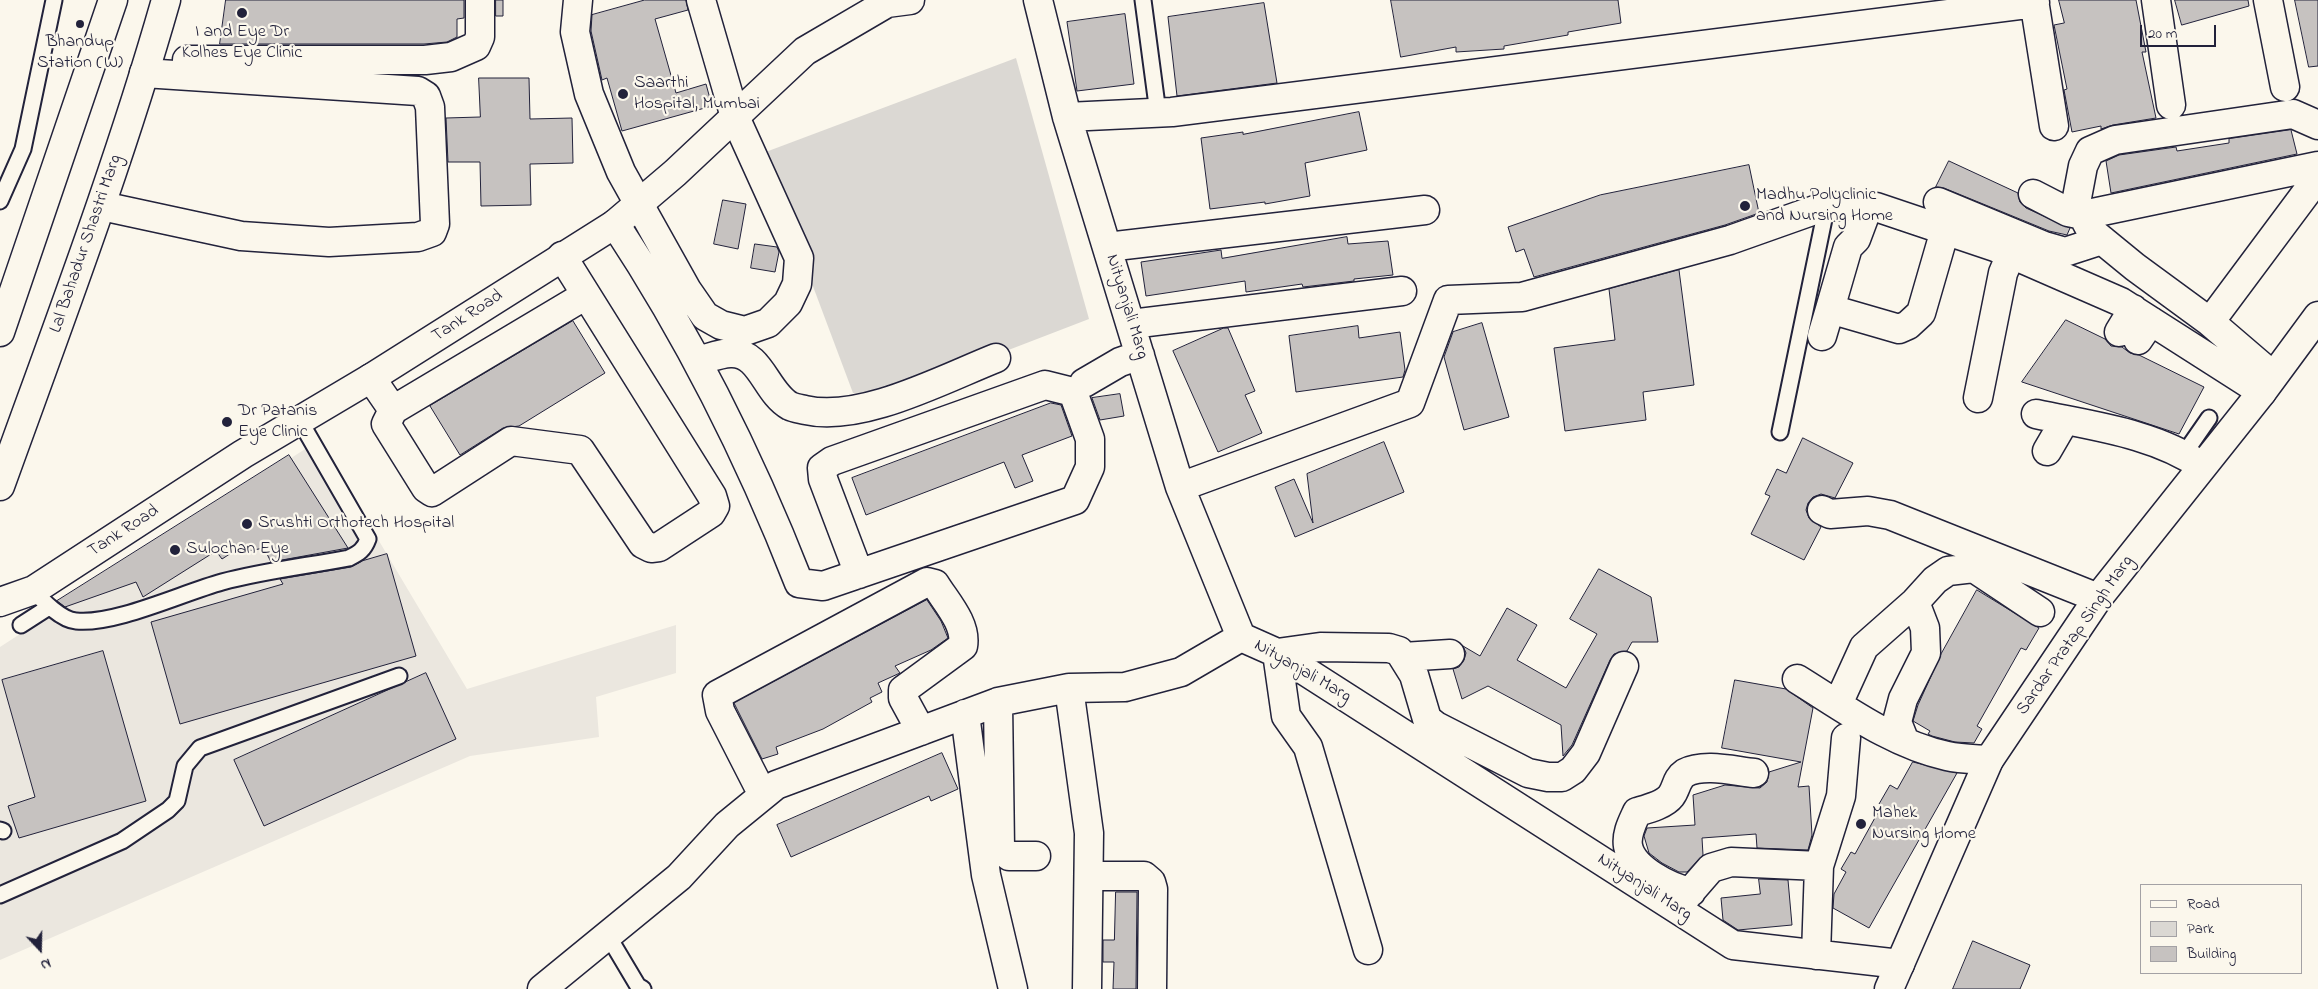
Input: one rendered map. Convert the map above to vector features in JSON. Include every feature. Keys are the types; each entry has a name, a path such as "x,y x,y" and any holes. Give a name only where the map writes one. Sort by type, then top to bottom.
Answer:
{"street":[{"path":"0,332 113,0"},
{"name":"Lal Bahadur Shastri Marg","path":"0,486 102,206 166,0"},
{"path":"146,67 425,60 451,57 476,46 480,36 480,0"},
{"path":"578,0 575,32 589,94 622,172 687,290 704,316 720,325 745,331 768,323 778,316 788,303 798,284 799,258 735,117 701,0"},
{"name":"Tank Road","path":"0,602 42,598 243,454 371,378 615,224 675,174 805,51 887,4 910,0"},
{"name":"Nityanjali Marg","path":"1038,0 1067,117 1180,487 1241,637 1277,653 1683,900 1733,945 1900,964"},
{"path":"2156,0 2171,105"},
{"path":"2268,0 2286,87"},
{"path":"1067,117 1158,113 2035,2 2054,126"},
{"path":"102,206 241,236 329,242 418,236 432,232 435,224 430,106 426,96 418,91 146,67"},
{"path":"2267,384 2210,322 2135,268 2091,231 2076,203 2083,166 2090,151 2114,140 2293,114 2318,125"},
{"path":"2033,194 2068,212 2083,215 2318,166"},
{"path":"2210,322 2318,177"},
{"path":"1938,202 2044,246 2065,252 2102,240"},
{"path":"1180,487 1410,403 1448,300 1522,297 1825,213 1868,207 1876,207 2010,254 2121,302 2135,326 2267,384"},
{"path":"1822,336 1848,247 1856,239 1868,207"},
{"path":"1108,247 1425,210"},
{"path":"615,224 645,270 698,361 772,515 799,583 823,586 859,574 1075,500 1090,467 1090,438 1073,392 1045,385 832,461 822,468 823,479 859,574"},
{"path":"1830,309 1899,329 1908,325 1921,313 1945,230"},
{"path":"1978,398 2003,273 2010,254"},
{"path":"562,256 712,496 715,506 711,513 659,547 651,548 644,544 580,450 511,442 432,492 426,488 386,424 393,410 586,295"},
{"path":"1131,324 1402,291"},
{"name":"Sardar Pratap Singh Marg","path":"1889,989 1989,760 2193,460 2267,384 2318,316"},
{"path":"698,361 730,353 744,354 755,363 769,387 791,406 813,412 838,413 858,410 886,401 996,358"},
{"path":"1084,383 1120,362 1140,355"},
{"path":"371,378 393,410"},
{"path":"2036,414 2132,435 2193,460"},
{"path":"2047,451 2065,420"},
{"path":"1822,510 1830,514 1868,512 1890,516 2098,598"},
{"path":"1838,704 1864,647 1915,602 1935,580 1948,571 1974,568 2040,612"},
{"path":"763,795 720,711 717,695 927,582 935,584 963,629 964,639 962,646 903,690 903,698 921,731"},
{"path":"1905,742 1898,722 1903,699 1926,653 1926,628 1915,602"},
{"path":"542,989 679,877 727,825 776,785 998,702 1069,688 1125,687 1181,672 1241,637"},
{"path":"1368,950 1308,747 1286,716 1277,653 1320,647 1390,648 1399,651 1414,675 1427,719 1436,726 1528,773 1548,778 1562,776 1573,770 1586,753 1624,666"},
{"path":"1404,657 1450,654"},
{"path":"1797,680 1905,742 1947,756 1989,760"},
{"path":"1069,688 1089,833 1087,989"},
{"path":"998,702 1000,848 1009,856 1036,856"},
{"path":"965,714 986,874 1013,989"},
{"path":"1816,955 1819,866 1841,796 1846,738"},
{"path":"1754,773 1700,768 1685,774 1676,782 1671,796 1657,805 1637,812 1629,830 1628,844 1630,854 1683,900 1711,868 1731,862 1819,866"},
{"path":"1088,876 1144,876 1151,882 1154,889 1152,989"}],"lane":[{"path":"0,201 23,149 54,0"},
{"path":"1143,0 1158,113"},
{"path":"1780,432 1825,213"},
{"path":"2193,460 2209,418"},
{"path":"22,625 42,598 75,622 101,619 126,614 222,582 349,558 360,553 365,548 368,538 300,421"},
{"path":"0,895 122,841 168,810 177,801 185,766 200,748 399,676"},
{"path":"607,934 638,986 643,989"}],"shaded area":[{"path":"319,440 467,689 676,625 676,673 596,697 599,737 470,756 0,960 0,647"}],"green space":[{"path":"1016,58 1089,319 902,391 853,393 763,153"}],"building":[{"path":"226,0 464,0 464,18 457,19 457,37 447,42 424,44 220,44"},
{"path":"496,0 503,0 503,16 496,16"},
{"path":"645,0 686,0 688,10 655,19 676,93 706,84 712,106 622,131 607,78 602,80 591,31 592,15"},
{"path":"1391,0 1618,0 1621,23 1568,32 1568,35 1504,46 1504,49 1456,52 1456,47 1401,57"},
{"path":"2059,0 2136,0 2146,52 2142,52 2156,118 2113,125 2101,129 2101,126 2072,132 2064,90 2067,89 2054,25 2064,23"},
{"path":"2175,0 2248,0 2249,6 2182,25"},
{"path":"2295,0 2318,0 2318,66 2309,67"},
{"path":"1264,3 1277,83 1177,96 1168,17"},
{"path":"1125,14 1134,84 1077,91 1067,22"},
{"path":"479,78 529,78 530,119 572,118 573,163 530,164 531,205 481,206 480,162 448,162 446,118 480,117"},
{"path":"1359,112 1367,150 1305,163 1310,196 1265,204 1265,202 1210,209 1201,138 1243,132 1243,134"},
{"path":"2291,130 2297,154 2111,193 2106,161 2119,155 2176,147 2177,151 2229,143 2229,139"},
{"path":"1949,161 2018,193 2020,202 2026,208 2070,228 2067,235 2049,231 1944,188 1936,187"},
{"path":"1749,165 1759,213 1725,225 1534,277 1524,249 1516,252 1508,227 1600,195"},
{"path":"723,200 746,204 738,249 714,244"},
{"path":"1347,237 1348,244 1388,241 1393,275 1303,287 1302,284 1246,292 1245,281 1146,296 1141,262 1221,250 1222,258"},
{"path":"755,244 777,247 779,252 775,272 751,268"},
{"path":"1679,270 1694,385 1643,392 1646,420 1565,431 1554,348 1615,340 1609,289"},
{"path":"2066,320 2105,339 2111,346 2122,347 2130,353 2139,355 2204,387 2179,434 2022,382"},
{"path":"573,321 605,373 519,426 503,428 460,455 430,406"},
{"path":"1482,323 1509,417 1464,430 1444,357 1453,332"},
{"path":"1358,326 1359,338 1400,332 1405,370 1403,377 1296,392 1289,336"},
{"path":"1224,328 1228,328 1255,391 1245,395 1262,433 1218,452 1173,351"},
{"path":"1120,394 1124,416 1100,420 1092,398"},
{"path":"1051,403 1061,405 1072,436 1022,455 1033,481 1015,488 1004,462 866,515 852,478"},
{"path":"1803,438 1853,463 1835,498 1821,494 1813,497 1808,503 1806,510 1809,518 1821,527 1804,560 1751,534 1770,496 1765,494 1777,469 1786,473"},
{"path":"1384,442 1404,492 1295,537 1275,487 1294,479 1313,523 1307,474"},
{"path":"289,455 348,548 271,562 264,548 248,551 245,544 222,559 216,551 143,597 136,582 65,607 57,601"},
{"path":"387,554 416,656 180,724 151,622 283,584 280,579 351,567 362,561"},
{"path":"1599,569 1651,597 1658,642 1632,642 1627,651 1614,654 1572,745 1563,756 1561,725 1488,686 1462,699 1453,669 1459,667 1464,660 1466,653 1463,646 1480,656 1507,608 1537,625 1517,660 1566,688 1597,634 1570,619"},
{"path":"1977,590 2039,628 2026,650 2021,648 1977,726 1982,729 1974,743 1955,742 1928,734 1930,731 1913,721 1918,705 1941,654"},
{"path":"927,600 941,621 948,638 931,650 895,666 900,673 878,683 882,692 870,698 872,702 823,729 776,747 778,754 762,759 734,703"},
{"path":"103,651 146,801 19,838 8,806 35,797 2,680"},
{"path":"426,673 456,739 264,826 234,760"},
{"path":"1735,680 1786,689 1813,708 1798,787 1809,786 1812,835 1808,850 1757,848 1756,834 1702,838 1703,855 1687,872 1679,872 1649,853 1644,836 1647,828 1695,825 1693,795 1725,785 1760,788 1767,782 1769,772 1801,762 1722,748"},
{"path":"942,753 958,789 931,801 929,796 791,857 777,825"},
{"path":"1913,762 1957,773 1869,928 1833,908 1834,894 1846,872 1841,869 1851,852 1855,854 1882,805 1879,804 1890,785 1897,789"},
{"path":"1759,879 1788,880 1792,925 1738,930 1723,920 1721,898 1760,894"},
{"path":"1116,892 1137,892 1136,989 1113,989 1114,962 1103,962 1103,940 1114,940"},
{"path":"1973,941 2030,965 2020,989 1953,989"}],"place":[{"name":"I and Eye Dr Kolhes Eye Clinic","path":"242,13"},
{"name":"Bhandup Station (W)","path":"80,24"},
{"name":"Saarthi Hospital, Mumbai","path":"623,94"},
{"name":"Madhu Polyclinic and Nursing Home","path":"1745,206"},
{"name":"Dr Patanis Eye Clinic","path":"227,422"},
{"name":"Srushti Orthotech Hospital","path":"247,524"},
{"name":"Sulochan Eye","path":"175,550"},
{"name":"Mahek Nursing Home","path":"1861,824"}]}
